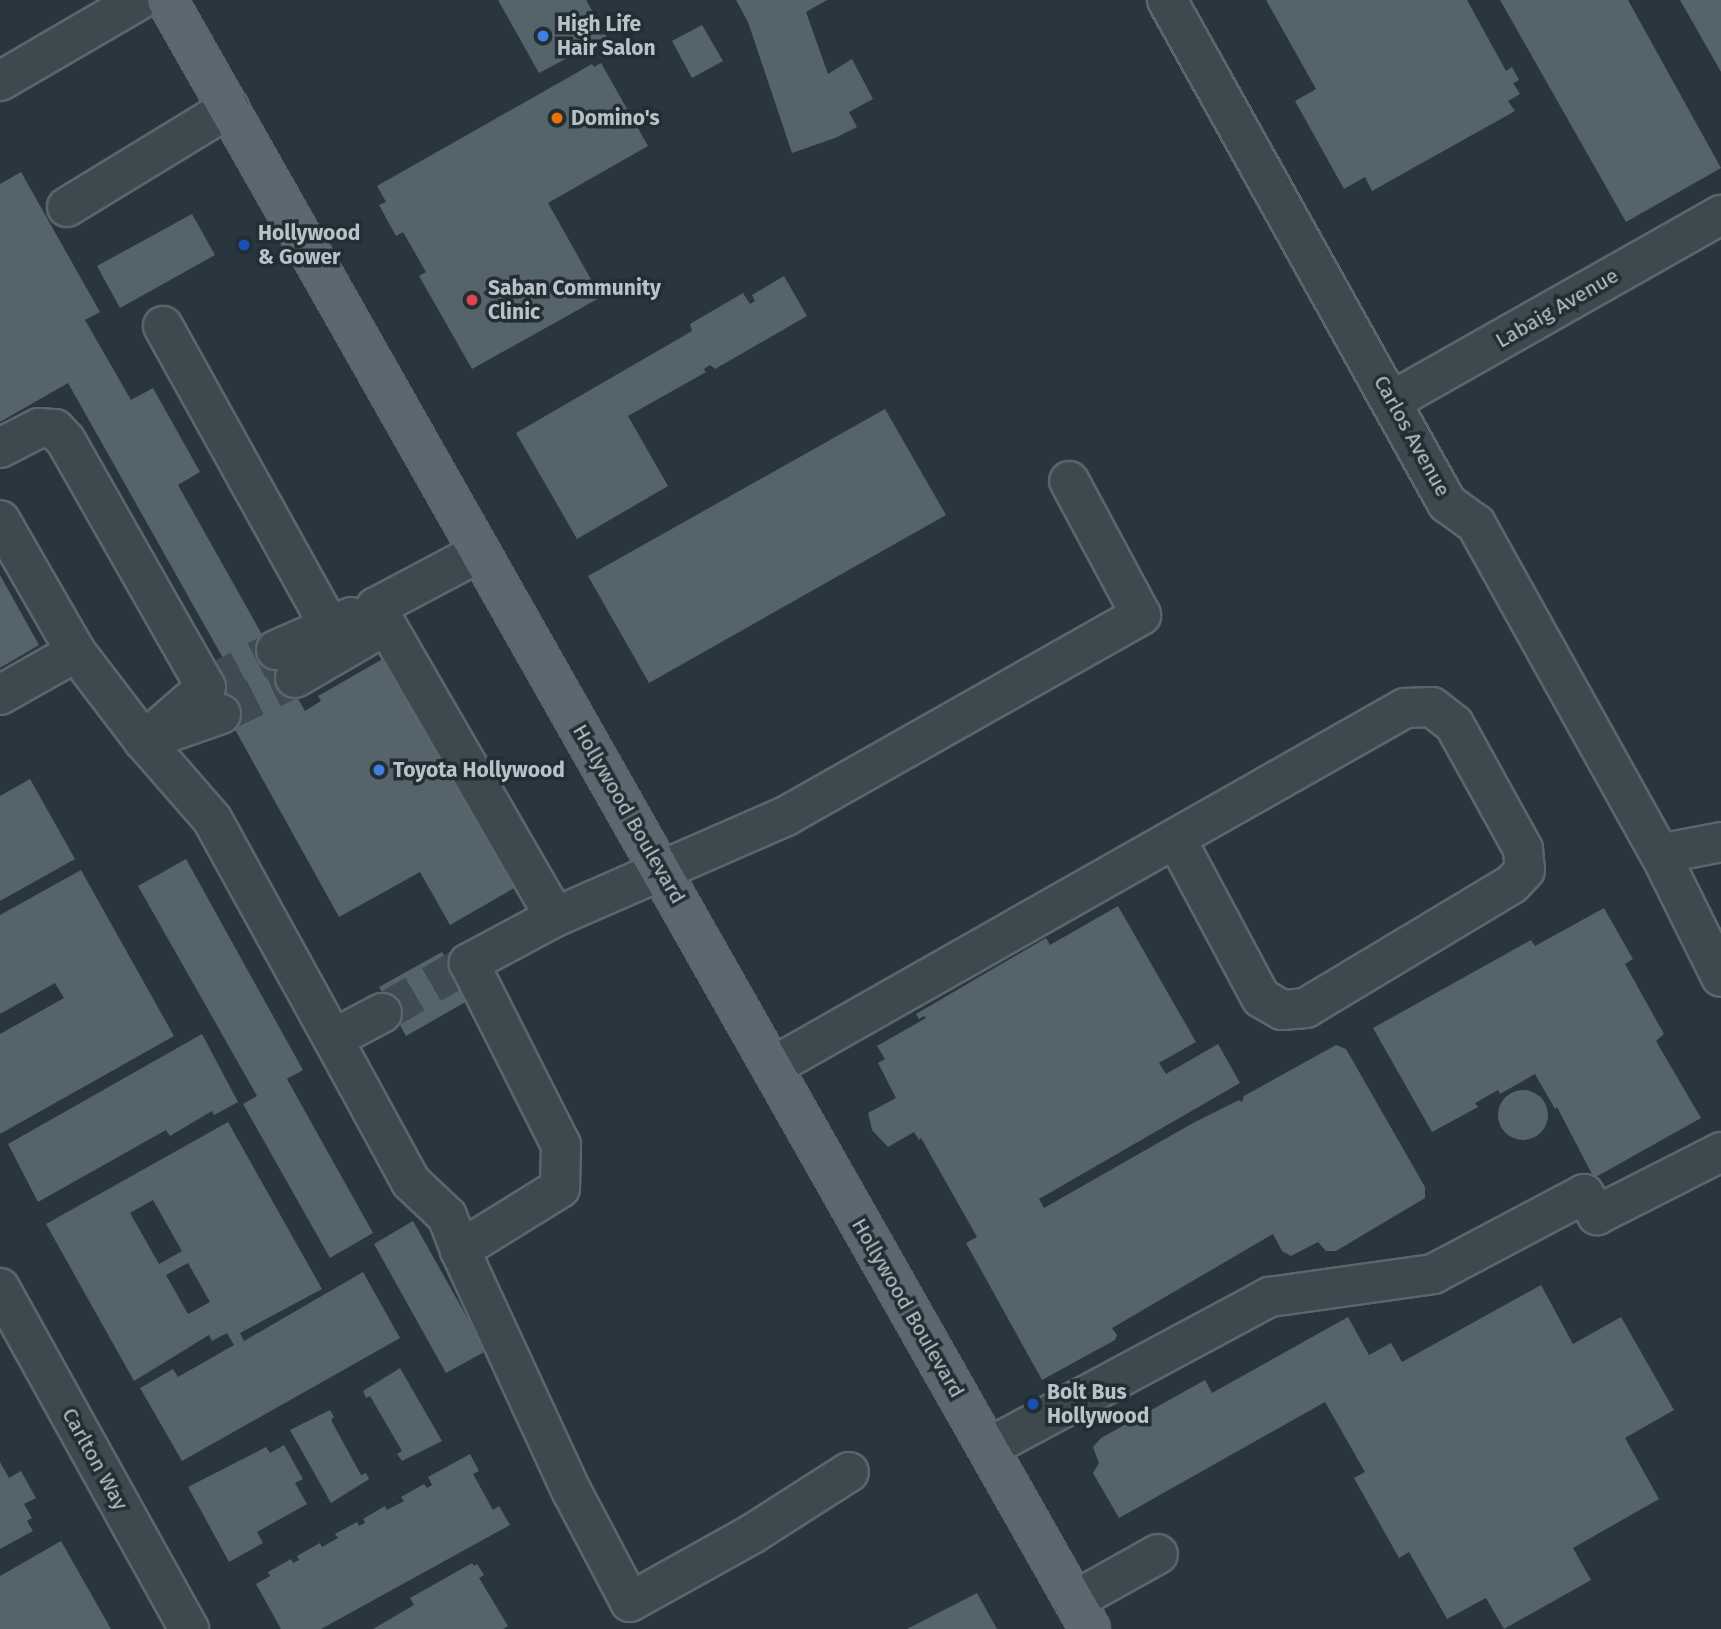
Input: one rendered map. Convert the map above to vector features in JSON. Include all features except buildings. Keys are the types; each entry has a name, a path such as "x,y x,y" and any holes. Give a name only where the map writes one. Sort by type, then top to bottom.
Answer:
{"main road":[{"name":"Hollywood Boulevard","path":"167,0 1082,1615"}],"street":[{"path":"0,81 139,0"},
{"name":"Carlos Avenue","path":"1167,0 1447,503 1476,524 1661,854 1721,977"},
{"path":"67,207 229,108"},
{"name":"Labaig Avenue","path":"1392,401 1721,215"},
{"path":"163,326 329,626"},
{"path":"0,448 39,428 55,429 66,441 206,687 144,741"},
{"path":"460,1250 560,1188 561,1145 470,963 555,917 659,869 786,816 1141,615 1069,481"},
{"path":"0,520 76,652 144,741 212,819 411,1182 447,1216 460,1250 572,1492 630,1602 752,1534 849,1472"},
{"path":"381,616 329,626 285,664 381,616 480,552"},
{"path":"381,616 555,917"},
{"path":"0,695 76,652"},
{"path":"772,1067 1405,708 1432,707 1454,724 1523,849 1525,870 1512,884 1306,1008 1282,1010 1261,998 1176,839"},
{"path":"144,741 221,714"},
{"path":"1661,854 1721,842"},
{"path":"333,1039 382,1013"},
{"path":"988,1448 1270,1297 1433,1274 1584,1194 1597,1215 1721,1152"},
{"name":"Carlton Way","path":"0,1288 189,1629"},
{"path":"1082,1615 1158,1554"}],"tunnel":[{"path":"206,687 276,650"},
{"path":"221,714 295,678"},
{"path":"382,1013 469,963"}],"place":[{"name":"High Life Hair Salon","path":"543,36"},
{"name":"Domino's","path":"557,118"},
{"name":"Hollywood & Gower","path":"244,245"},
{"name":"Saban Community Clinic","path":"472,300"},
{"name":"Toyota Hollywood","path":"379,770"},
{"name":"Bolt Bus Hollywood","path":"1033,1404"}]}
